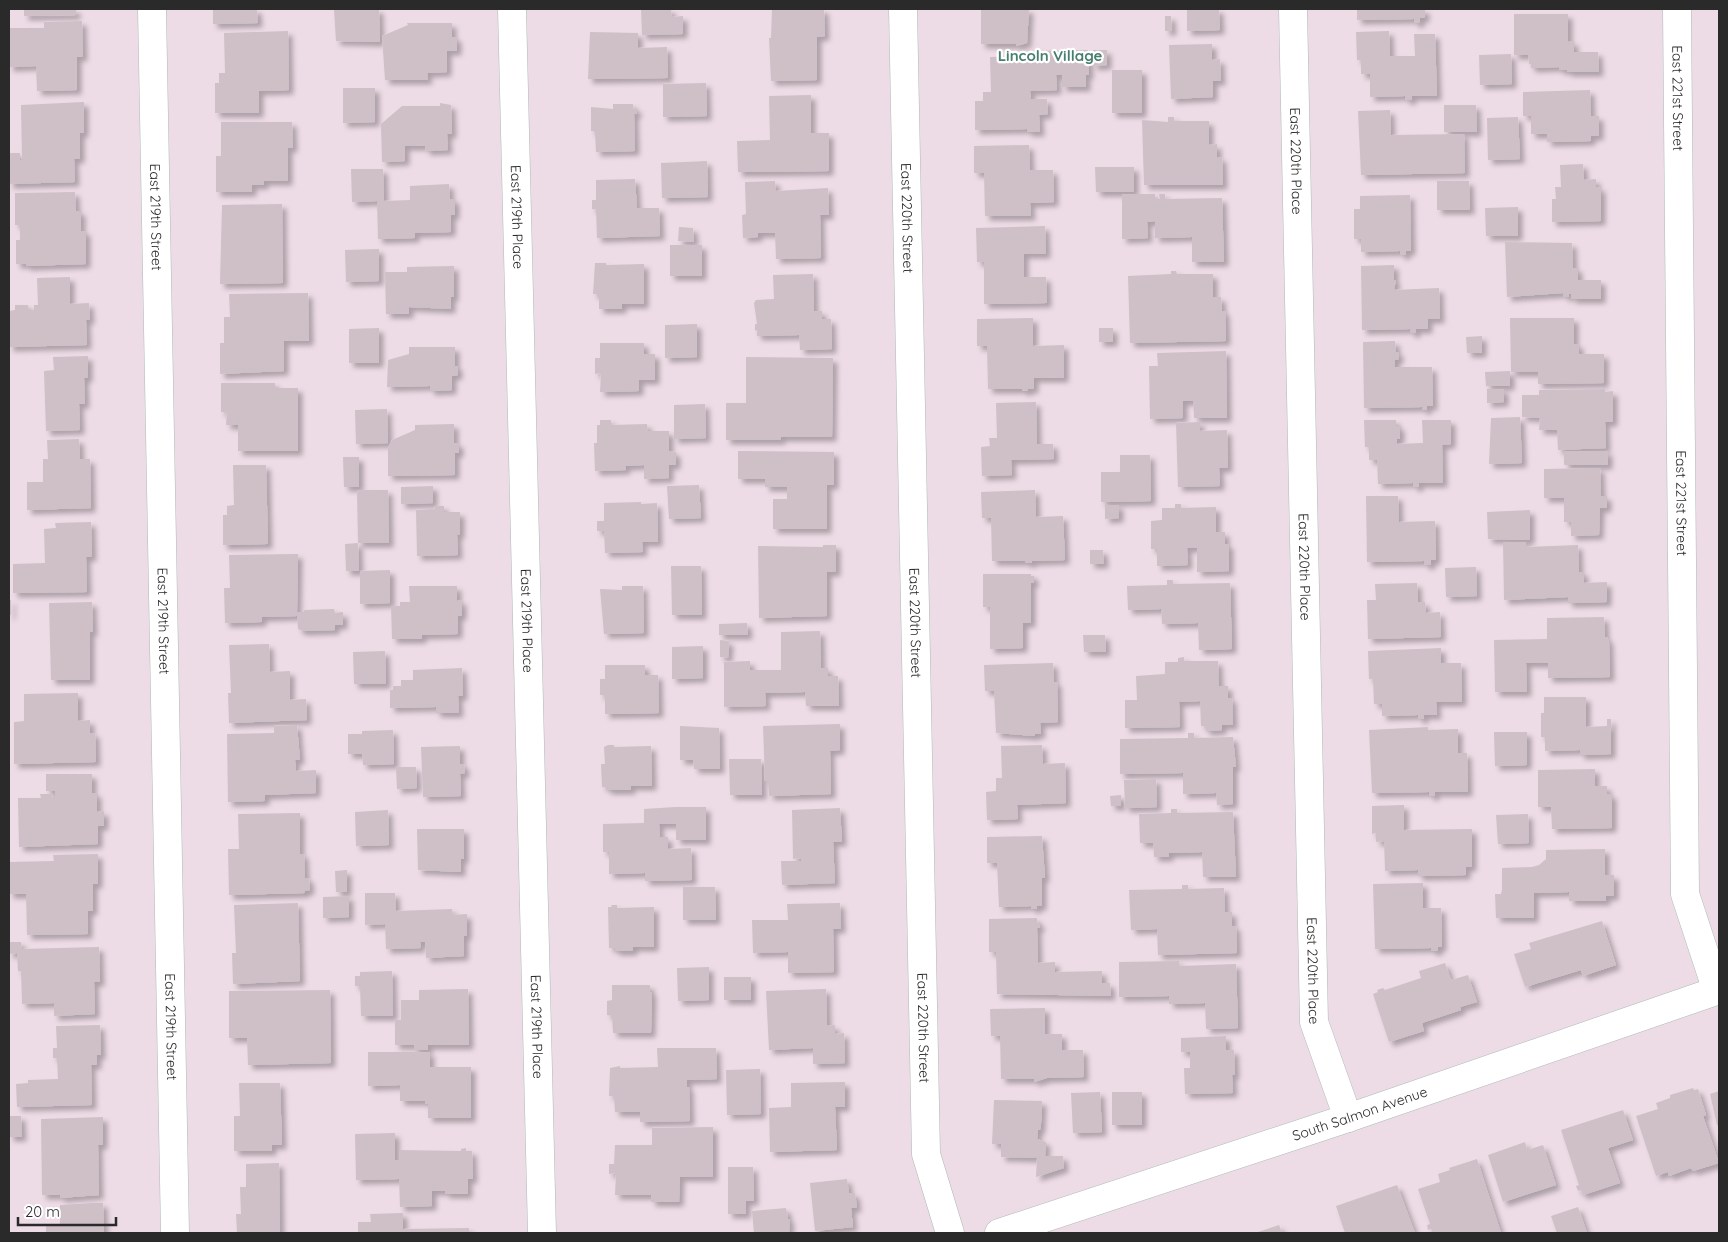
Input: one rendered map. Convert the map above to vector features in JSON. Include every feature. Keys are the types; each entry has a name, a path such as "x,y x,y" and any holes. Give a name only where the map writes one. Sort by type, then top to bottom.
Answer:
{"street":[{"name":"East 219th Street","path":"152,9 175,1233"},
{"name":"East 219th Place","path":"512,9 542,1233"},
{"name":"East 220th Street","path":"903,9 926,1154 950,1233"},
{"name":"East 220th Place","path":"1293,9 1314,1022 1348,1118"},
{"name":"East 221st Street","path":"1676,9 1685,894 1718,990"},
{"name":"South Salmon Avenue","path":"999,1233 1348,1118 1718,990"}],"building":[{"path":"24,9 76,9 76,15 24,16"},
{"path":"213,9 257,9 258,23 213,24"},
{"path":"334,9 379,9 380,42 336,41"},
{"path":"641,9 671,9 672,17 683,16 683,34 642,35"},
{"path":"772,9 824,9 825,36 817,37 817,80 771,81 769,38 771,38"},
{"path":"981,9 1029,9 1027,43 1016,46 1016,44 981,44"},
{"path":"1187,9 1219,9 1220,30 1187,31"},
{"path":"1357,9 1425,9 1425,18 1420,18 1420,23 1414,23 1414,19 1357,20"},
{"path":"1514,14 1568,14 1568,42 1574,41 1574,52 1598,52 1599,72 1567,72 1567,70 1559,70 1559,67 1531,68 1528,55 1514,55"},
{"path":"1165,16 1171,16 1172,31 1165,31"},
{"path":"82,21 83,57 77,57 77,90 37,91 36,66 9,67 9,28 44,28 44,22"},
{"path":"407,23 452,23 452,37 457,37 457,51 447,51 447,72 427,73 428,80 385,80 382,36 408,25"},
{"path":"288,31 289,90 259,91 259,113 215,113 215,83 219,83 219,73 225,73 224,33"},
{"path":"1389,31 1390,56 1415,56 1414,34 1435,34 1437,96 1412,96 1412,100 1405,100 1405,96 1370,97 1370,74 1361,74 1361,60 1357,60 1356,32"},
{"path":"590,32 638,33 638,48 667,47 668,78 588,79"},
{"path":"1212,44 1212,60 1220,59 1221,81 1213,81 1213,97 1171,99 1169,45"},
{"path":"1088,50 1089,75 1086,75 1086,87 1062,87 1062,75 1056,75 1057,90 1030,91 1031,99 1047,99 1048,114 1039,115 1040,132 1027,132 1027,129 975,130 975,101 983,101 983,92 991,92 990,57 1028,56 1028,51"},
{"path":"1093,50 1107,50 1107,65 1093,66"},
{"path":"1511,54 1512,84 1480,85 1479,55"},
{"path":"1112,70 1142,70 1142,113 1112,113"},
{"path":"706,83 707,116 663,117 663,84"},
{"path":"343,88 375,88 375,122 343,123"},
{"path":"1590,90 1591,116 1599,116 1599,136 1591,136 1591,141 1547,142 1547,134 1531,134 1531,116 1523,116 1523,92"},
{"path":"811,95 811,133 829,133 829,171 738,172 737,141 770,140 769,96"},
{"path":"84,102 84,133 80,133 80,159 74,159 75,182 9,184 9,153 20,153 20,160 22,160 21,105"},
{"path":"440,103 451,105 452,134 447,134 448,150 426,151 425,146 405,146 405,161 382,162 381,124 402,106 440,106"},
{"path":"613,104 633,104 633,109 637,108 637,114 634,114 635,151 596,152 595,131 591,131 591,107 613,109"},
{"path":"1444,105 1476,105 1477,132 1444,132"},
{"path":"1390,110 1391,135 1464,134 1465,173 1361,175 1358,111"},
{"path":"1168,117 1174,117 1174,121 1209,121 1209,145 1217,144 1217,158 1222,157 1223,185 1144,185 1142,120 1168,122"},
{"path":"1518,117 1520,159 1488,160 1487,118"},
{"path":"221,122 292,122 293,148 288,148 288,181 264,181 264,185 252,185 252,192 216,192 216,156 221,156"},
{"path":"1029,145 1030,170 1053,170 1054,202 1030,203 1031,216 985,216 984,173 974,173 974,146"},
{"path":"707,161 708,197 662,198 661,163"},
{"path":"1583,164 1584,180 1596,179 1596,188 1601,187 1601,221 1552,222 1552,199 1556,199 1555,187 1561,187 1560,165"},
{"path":"1095,167 1134,167 1134,192 1096,192"},
{"path":"351,169 383,169 384,201 410,200 410,186 449,184 450,199 455,199 455,215 451,215 451,232 415,233 415,238 378,239 377,201 352,202"},
{"path":"635,179 637,208 659,208 660,236 597,238 596,209 592,209 592,200 596,200 596,180"},
{"path":"775,181 776,191 828,188 829,215 820,215 821,258 776,259 775,233 758,233 758,237 743,238 742,215 746,214 745,182"},
{"path":"1437,181 1469,181 1470,210 1437,210"},
{"path":"75,192 76,211 81,211 81,231 86,231 86,264 26,266 26,264 16,264 16,240 20,240 20,225 15,225 15,193"},
{"path":"1122,194 1155,194 1155,199 1160,199 1159,194 1165,194 1165,199 1222,198 1224,262 1192,262 1192,237 1155,238 1155,221 1147,222 1148,238 1122,239"},
{"path":"1410,195 1411,251 1406,251 1406,255 1400,255 1400,251 1361,252 1361,239 1354,239 1354,209 1360,209 1360,196"},
{"path":"282,204 283,283 220,284 222,205"},
{"path":"1518,207 1518,236 1486,236 1485,208"},
{"path":"1045,226 1046,254 1024,254 1024,277 1046,277 1047,303 984,304 984,262 977,262 976,228"},
{"path":"679,227 693,228 694,242 678,241"},
{"path":"1505,242 1572,243 1573,268 1578,268 1578,280 1601,280 1601,299 1571,299 1571,294 1569,294 1569,297 1564,297 1563,293 1507,297"},
{"path":"670,245 702,245 702,276 670,276"},
{"path":"379,249 379,281 346,282 345,250"},
{"path":"595,263 606,263 606,265 644,264 644,304 622,304 622,309 599,309 599,294 593,294"},
{"path":"1394,265 1394,280 1396,280 1394,290 1439,288 1440,319 1428,319 1428,329 1416,329 1416,333 1410,333 1410,329 1362,330 1361,266"},
{"path":"454,266 454,297 451,297 451,309 409,307 409,314 386,314 385,272 407,272 407,267"},
{"path":"1171,271 1176,271 1177,274 1213,274 1213,297 1221,297 1222,311 1225,311 1226,341 1130,343 1128,276 1171,274"},
{"path":"813,274 814,311 822,311 822,319 831,319 832,349 800,350 799,335 757,336 757,330 755,331 755,324 757,324 754,303 756,300 774,299 773,275"},
{"path":"70,277 70,304 89,303 90,320 86,320 87,345 9,347 9,311 15,310 15,305 28,305 29,310 34,310 34,305 38,305 37,278"},
{"path":"308,293 309,341 284,341 284,371 220,374 220,343 224,343 224,317 230,317 229,294"},
{"path":"1033,318 1033,346 1064,345 1064,378 1034,378 1034,389 1028,389 1028,391 1022,391 1022,389 988,389 987,346 977,346 977,319"},
{"path":"1510,318 1574,318 1574,344 1579,344 1579,354 1604,354 1604,383 1538,384 1538,372 1511,372"},
{"path":"697,324 697,357 665,358 665,325"},
{"path":"379,328 379,363 349,363 349,329"},
{"path":"1099,328 1113,328 1113,342 1099,342"},
{"path":"1482,336 1482,353 1467,353 1466,337"},
{"path":"1395,341 1396,352 1399,352 1399,359 1395,360 1395,367 1432,367 1433,406 1427,406 1427,410 1422,410 1422,407 1364,408 1363,342"},
{"path":"600,343 644,343 644,354 655,354 655,380 639,380 639,391 600,392 601,373 595,374 595,358 600,358"},
{"path":"409,347 455,347 455,366 458,366 458,375 452,376 452,390 430,391 430,386 387,387 388,360 409,354"},
{"path":"1226,351 1227,418 1194,418 1193,401 1183,401 1183,418 1150,419 1149,366 1158,366 1157,353"},
{"path":"88,356 88,378 84,378 85,404 79,404 80,430 46,431 44,371 54,370 53,357"},
{"path":"746,357 833,358 832,437 781,437 781,440 726,440 726,403 746,403"},
{"path":"1510,371 1510,386 1486,386 1485,372"},
{"path":"221,383 275,383 275,388 298,388 298,451 238,451 238,425 226,425 227,412 221,412"},
{"path":"1487,389 1504,389 1504,402 1487,403"},
{"path":"1605,389 1605,392 1613,391 1613,422 1605,422 1606,448 1558,450 1557,430 1539,430 1540,418 1522,417 1522,395 1539,395 1539,390"},
{"path":"1036,402 1037,444 1053,444 1054,459 1011,460 1012,475 982,476 981,447 990,446 989,438 997,438 996,403"},
{"path":"705,404 706,438 674,439 674,405"},
{"path":"387,409 388,443 356,444 355,410"},
{"path":"1520,417 1522,463 1489,464 1491,418"},
{"path":"600,420 611,420 611,425 647,424 648,431 669,431 669,451 676,452 676,465 669,465 669,478 644,479 644,465 625,466 626,470 595,471 594,443 597,443 597,425 600,425"},
{"path":"1364,420 1396,420 1396,426 1400,426 1400,439 1397,439 1397,444 1423,443 1422,420 1451,420 1451,444 1442,445 1443,483 1419,483 1419,487 1413,487 1413,483 1378,484 1377,460 1369,460 1369,447 1365,447"},
{"path":"1200,422 1200,431 1227,430 1228,468 1219,468 1220,486 1178,487 1176,423"},
{"path":"454,424 454,443 459,443 459,453 455,453 455,475 388,476 388,448 392,440 415,430 415,425"},
{"path":"79,439 80,459 90,459 91,508 27,510 27,482 43,482 43,459 48,459 47,440"},
{"path":"738,451 834,452 834,485 827,485 827,529 773,529 773,499 787,499 787,487 765,487 765,479 738,479"},
{"path":"1564,451 1608,451 1608,465 1564,465"},
{"path":"1120,455 1150,455 1151,501 1101,502 1101,472 1120,472"},
{"path":"343,457 359,457 359,487 344,487"},
{"path":"233,465 266,465 268,544 223,545 223,515 227,515 227,506 234,505"},
{"path":"1600,468 1601,496 1607,496 1607,508 1600,508 1599,535 1571,536 1571,522 1564,522 1564,498 1544,498 1544,469"},
{"path":"699,485 701,518 669,519 667,486"},
{"path":"433,486 433,503 401,504 401,487"},
{"path":"357,490 388,490 389,543 358,543"},
{"path":"1035,490 1036,517 1063,516 1065,560 1032,561 1032,563 1026,563 1025,561 992,561 991,518 982,518 981,492"},
{"path":"1366,496 1398,496 1399,522 1435,521 1436,560 1431,560 1431,565 1424,565 1424,561 1367,562"},
{"path":"641,502 641,504 657,503 658,542 642,542 643,552 605,553 604,531 597,531 597,521 604,521 604,503"},
{"path":"1175,504 1181,504 1181,508 1216,507 1216,532 1225,532 1225,544 1229,544 1229,571 1197,572 1197,548 1187,548 1188,565 1157,566 1157,549 1151,549 1151,521 1162,520 1162,508 1175,508"},
{"path":"1105,505 1119,505 1119,518 1105,519"},
{"path":"434,506 444,506 444,512 460,512 460,534 457,535 458,555 417,556 416,510 435,509"},
{"path":"1530,510 1530,540 1488,539 1487,512"},
{"path":"91,522 92,557 86,557 87,592 13,593 13,564 45,563 44,529 56,528 55,523"},
{"path":"1503,542 1526,542 1526,547 1578,545 1579,572 1584,572 1584,583 1607,582 1607,602 1568,603 1568,597 1504,600"},
{"path":"358,543 359,571 346,571 345,544"},
{"path":"823,545 836,545 836,572 827,572 827,616 759,618 758,546 823,547"},
{"path":"1090,550 1103,550 1104,564 1090,564"},
{"path":"298,554 297,612 334,609 335,613 343,612 343,625 335,625 335,630 303,631 298,629 297,616 262,617 262,622 225,623 224,588 230,588 229,555"},
{"path":"671,566 701,566 702,615 672,615"},
{"path":"1476,567 1477,596 1446,597 1445,568"},
{"path":"390,570 390,603 360,604 360,571"},
{"path":"983,574 1031,574 1031,576 1034,576 1034,583 1031,583 1031,623 1023,623 1023,648 990,649 990,607 983,607"},
{"path":"1167,580 1173,580 1173,584 1230,583 1232,649 1199,650 1198,623 1162,624 1161,609 1128,610 1127,586 1167,585"},
{"path":"1417,583 1418,602 1425,602 1426,613 1440,612 1441,637 1368,639 1367,600 1376,600 1375,584"},
{"path":"409,586 457,586 457,601 462,600 462,616 458,616 458,634 422,635 422,639 392,639 391,606 400,606 400,602 410,602"},
{"path":"622,586 643,586 644,633 604,634 600,589 622,590"},
{"path":"9,600 11,600 11,615 9,615"},
{"path":"92,602 93,632 90,632 90,680 51,680 49,603"},
{"path":"1604,617 1605,637 1607,637 1609,642 1610,677 1548,678 1548,663 1526,663 1527,692 1495,692 1494,640 1547,639 1547,618"},
{"path":"747,623 748,635 719,635 719,624"},
{"path":"820,631 821,668 828,668 828,676 838,676 839,706 806,706 805,692 765,693 766,706 724,707 724,662 750,661 750,670 781,670 781,632"},
{"path":"1083,635 1105,635 1106,652 1084,652"},
{"path":"720,640 729,641 728,658 720,657"},
{"path":"269,644 270,672 290,671 290,700 306,699 307,720 229,723 228,693 231,693 229,645"},
{"path":"703,646 703,678 672,679 672,647"},
{"path":"1441,648 1441,663 1461,663 1462,702 1436,702 1437,715 1424,715 1424,719 1418,719 1418,715 1382,716 1382,704 1374,704 1373,679 1369,679 1368,651"},
{"path":"385,651 386,684 354,684 353,652"},
{"path":"1184,657 1184,661 1218,661 1219,686 1228,686 1228,698 1232,698 1233,725 1222,725 1222,730 1206,731 1205,726 1201,726 1200,701 1179,702 1180,727 1125,728 1125,700 1137,700 1136,676 1165,674 1165,662 1178,662 1178,658"},
{"path":"1053,663 1054,682 1057,682 1058,722 1040,723 1041,734 1035,734 1035,736 996,733 994,691 985,691 984,665"},
{"path":"605,665 645,665 645,675 658,675 659,713 605,714 605,695 600,695 600,679 605,679"},
{"path":"462,668 463,696 458,696 459,713 436,713 436,707 390,708 390,690 393,690 393,686 401,686 401,680 413,680 413,670"},
{"path":"78,693 78,721 90,720 90,733 95,733 96,762 14,764 14,722 24,721 24,694"},
{"path":"1544,697 1586,697 1586,727 1607,726 1607,719 1611,719 1611,754 1580,755 1580,750 1545,751 1545,737 1541,737 1541,713 1544,713"},
{"path":"840,724 840,750 830,751 831,794 769,796 768,781 765,781 763,726"},
{"path":"297,725 300,760 295,760 296,771 316,770 316,793 265,795 265,801 228,802 227,734 274,733 274,726"},
{"path":"680,726 719,728 720,769 694,769 693,760 680,760"},
{"path":"1428,727 1428,730 1458,729 1458,753 1467,753 1468,792 1435,792 1435,796 1429,796 1429,792 1372,793 1369,730"},
{"path":"393,730 394,764 363,765 362,754 348,754 348,734 362,734 362,731"},
{"path":"1494,732 1527,732 1527,765 1495,766"},
{"path":"1188,733 1194,733 1194,738 1233,737 1236,767 1233,767 1233,804 1217,805 1216,793 1183,794 1183,773 1120,774 1120,739 1188,738"},
{"path":"614,745 614,747 651,746 652,786 631,786 631,790 607,790 607,787 602,787 601,764 605,764 604,747"},
{"path":"1042,745 1043,764 1065,763 1066,803 1017,805 1018,819 987,820 986,792 996,791 996,778 1002,778 1001,746"},
{"path":"460,746 460,764 464,764 465,773 460,774 461,796 423,797 421,747"},
{"path":"729,759 761,759 762,795 730,795"},
{"path":"396,767 416,767 417,788 397,789"},
{"path":"1595,769 1595,786 1607,786 1607,794 1612,794 1612,828 1552,829 1551,807 1538,807 1538,770"},
{"path":"46,774 92,774 92,793 97,793 97,812 104,811 104,826 98,826 98,844 19,847 18,798 41,798 40,794 53,794 52,798 55,798 55,791 46,791"},
{"path":"1156,779 1157,807 1125,808 1124,780"},
{"path":"1121,795 1121,806 1111,806 1110,796"},
{"path":"1404,805 1404,830 1472,829 1472,867 1466,867 1466,875 1418,876 1418,870 1385,871 1384,841 1376,842 1376,833 1372,834 1372,806"},
{"path":"706,807 706,840 676,840 676,824 659,824 660,837 668,837 668,849 691,848 692,880 645,881 645,873 609,874 609,852 603,852 603,824 644,823 644,809"},
{"path":"840,808 842,842 833,842 835,883 782,885 781,861 801,861 801,858 793,859 792,810"},
{"path":"1171,809 1177,809 1177,813 1233,812 1236,877 1203,877 1202,852 1169,853 1169,857 1154,857 1153,843 1140,843 1139,814 1171,813"},
{"path":"388,810 389,845 356,846 355,812"},
{"path":"300,813 300,854 304,854 305,878 309,878 310,890 305,891 305,893 229,895 228,849 239,849 238,814"},
{"path":"1528,814 1529,843 1498,844 1496,815"},
{"path":"417,829 464,829 464,859 461,859 461,872 418,870"},
{"path":"1042,836 1045,878 1042,878 1042,906 1037,906 1037,909 1031,909 1031,906 999,907 997,863 987,863 987,837"},
{"path":"1605,849 1605,875 1614,875 1614,896 1606,896 1606,901 1569,901 1569,892 1534,893 1534,918 1496,918 1495,894 1501,894 1502,868 1539,865 1546,859 1546,850"},
{"path":"98,854 98,884 93,884 93,911 88,911 88,934 27,935 26,894 9,894 9,862 54,861 53,855"},
{"path":"347,870 347,892 336,892 335,871"},
{"path":"1423,883 1423,908 1441,908 1442,947 1438,947 1438,951 1431,951 1431,948 1375,949 1373,884"},
{"path":"1182,885 1188,885 1188,889 1224,888 1225,912 1232,912 1232,926 1236,926 1237,953 1158,955 1157,929 1131,930 1129,890 1182,889"},
{"path":"683,887 715,887 716,920 683,920"},
{"path":"365,893 395,893 396,911 452,909 453,915 467,914 467,936 464,936 464,956 426,958 425,942 420,942 421,948 386,949 385,924 365,925"},
{"path":"349,896 349,917 323,918 323,897"},
{"path":"298,903 300,981 233,984 232,953 236,953 234,905"},
{"path":"840,903 841,929 833,929 834,972 788,973 788,952 753,953 752,920 788,920 787,904"},
{"path":"611,905 617,905 617,908 654,907 654,947 633,947 633,951 615,951 615,948 609,948 608,907 612,907"},
{"path":"1037,918 1037,923 1040,922 1040,928 1037,928 1038,963 1055,962 1055,972 1102,971 1102,983 1110,983 1111,996 997,994 996,952 989,952 989,919"},
{"path":"1602,921 1616,965 1583,976 1581,970 1525,987 1514,954 1531,949 1529,943"},
{"path":"9,942 21,942 22,949 99,947 100,982 94,982 95,1014 54,1016 54,1003 22,1004 21,971 18,971 17,953 9,954"},
{"path":"1179,961 1179,966 1236,964 1238,1028 1206,1029 1205,1003 1169,1004 1169,996 1119,997 1119,962"},
{"path":"1445,963 1451,980 1468,975 1477,1002 1460,1007 1461,1010 1422,1023 1424,1031 1389,1042 1373,994 1383,988 1385,990 1421,978 1419,971"},
{"path":"709,967 709,1000 678,1001 677,968"},
{"path":"392,971 393,1016 361,1016 360,986 355,986 355,976 360,976 360,972"},
{"path":"724,977 751,977 751,1000 724,1000"},
{"path":"612,985 650,985 650,992 652,992 651,1033 613,1033 612,1016 607,1015 607,1001 612,1000"},
{"path":"468,989 469,1045 428,1045 428,1050 414,1050 414,1045 395,1045 395,1020 401,1020 401,1000 419,1000 419,990"},
{"path":"826,989 827,1026 835,1025 835,1034 844,1033 845,1063 813,1064 813,1048 769,1050 766,991"},
{"path":"330,990 331,1063 248,1065 247,1038 229,1038 229,991"},
{"path":"1045,1008 1045,1034 1062,1034 1062,1050 1083,1050 1084,1077 1047,1078 1034,1082 1034,1079 1001,1079 1000,1036 991,1036 990,1009"},
{"path":"100,1025 101,1055 97,1055 97,1065 91,1065 92,1105 17,1107 16,1084 28,1083 28,1080 58,1079 57,1058 53,1058 53,1048 57,1048 56,1026"},
{"path":"1226,1036 1226,1050 1234,1050 1235,1075 1232,1075 1233,1093 1185,1094 1184,1068 1190,1068 1190,1052 1181,1052 1181,1038"},
{"path":"657,1048 716,1048 717,1079 687,1080 690,1121 640,1122 640,1112 615,1112 614,1096 609,1096 610,1068 620,1066 620,1068 658,1067"},
{"path":"368,1052 430,1052 430,1067 471,1067 471,1118 428,1118 428,1104 425,1104 425,1101 400,1101 400,1085 368,1086"},
{"path":"760,1069 761,1114 727,1115 726,1070"},
{"path":"845,1082 845,1107 835,1107 837,1150 770,1152 769,1108 791,1107 791,1083"},
{"path":"239,1083 280,1083 282,1145 272,1145 272,1151 234,1151 234,1116 240,1116"},
{"path":"1693,1088 1694,1090 1698,1089 1706,1115 1703,1116 1719,1163 1693,1171 1691,1168 1669,1176 1668,1172 1656,1176 1636,1116 1658,1109 1656,1103 1670,1098 1670,1095"},
{"path":"1719,1091 1719,1125 1717,1125 1710,1094"},
{"path":"1100,1092 1102,1132 1073,1133 1071,1093"},
{"path":"1112,1092 1142,1092 1142,1125 1112,1125"},
{"path":"994,1100 1042,1101 1041,1124 1037,1139 1046,1142 1045,1156 1063,1156 1064,1168 1036,1177 1037,1158 1001,1157 1001,1144 992,1144"},
{"path":"1623,1110 1633,1140 1608,1148 1620,1183 1583,1195 1576,1186 1579,1185 1561,1130"},
{"path":"9,1116 21,1116 22,1137 9,1137"},
{"path":"103,1117 103,1145 98,1145 99,1195 60,1198 60,1195 42,1195 41,1119"},
{"path":"713,1127 713,1177 680,1177 679,1202 651,1202 651,1195 615,1195 616,1173 609,1174 609,1164 614,1164 615,1145 652,1145 652,1128"},
{"path":"395,1133 395,1160 399,1160 399,1150 461,1151 461,1149 466,1148 466,1151 472,1151 473,1179 468,1179 468,1194 445,1194 445,1191 432,1191 432,1206 400,1207 399,1179 356,1180 355,1134"},
{"path":"1525,1142 1527,1150 1543,1145 1556,1185 1503,1202 1488,1155"},
{"path":"1477,1159 1501,1233 1433,1233 1431,1229 1428,1230 1427,1225 1430,1224 1418,1189 1440,1182 1438,1174 1450,1170 1449,1168"},
{"path":"279,1163 280,1233 237,1233 236,1214 241,1214 240,1187 246,1187 246,1164"},
{"path":"728,1167 753,1167 754,1201 746,1201 746,1214 728,1214"},
{"path":"847,1179 849,1193 855,1193 857,1208 851,1208 853,1227 815,1231 810,1183"},
{"path":"1397,1185 1415,1233 1345,1233 1336,1206"},
{"path":"103,1203 104,1233 46,1233 46,1226 60,1226 60,1205"},
{"path":"1578,1207 1587,1233 1557,1233 1551,1216"},
{"path":"786,1208 788,1219 790,1219 789,1233 754,1233 752,1211"},
{"path":"403,1213 403,1229 469,1228 469,1233 358,1233 358,1222 371,1222 370,1214"},
{"path":"1279,1225 1282,1233 1255,1233"}],"district":[{"name":"Lincoln Village","path":"1050,56"}]}
